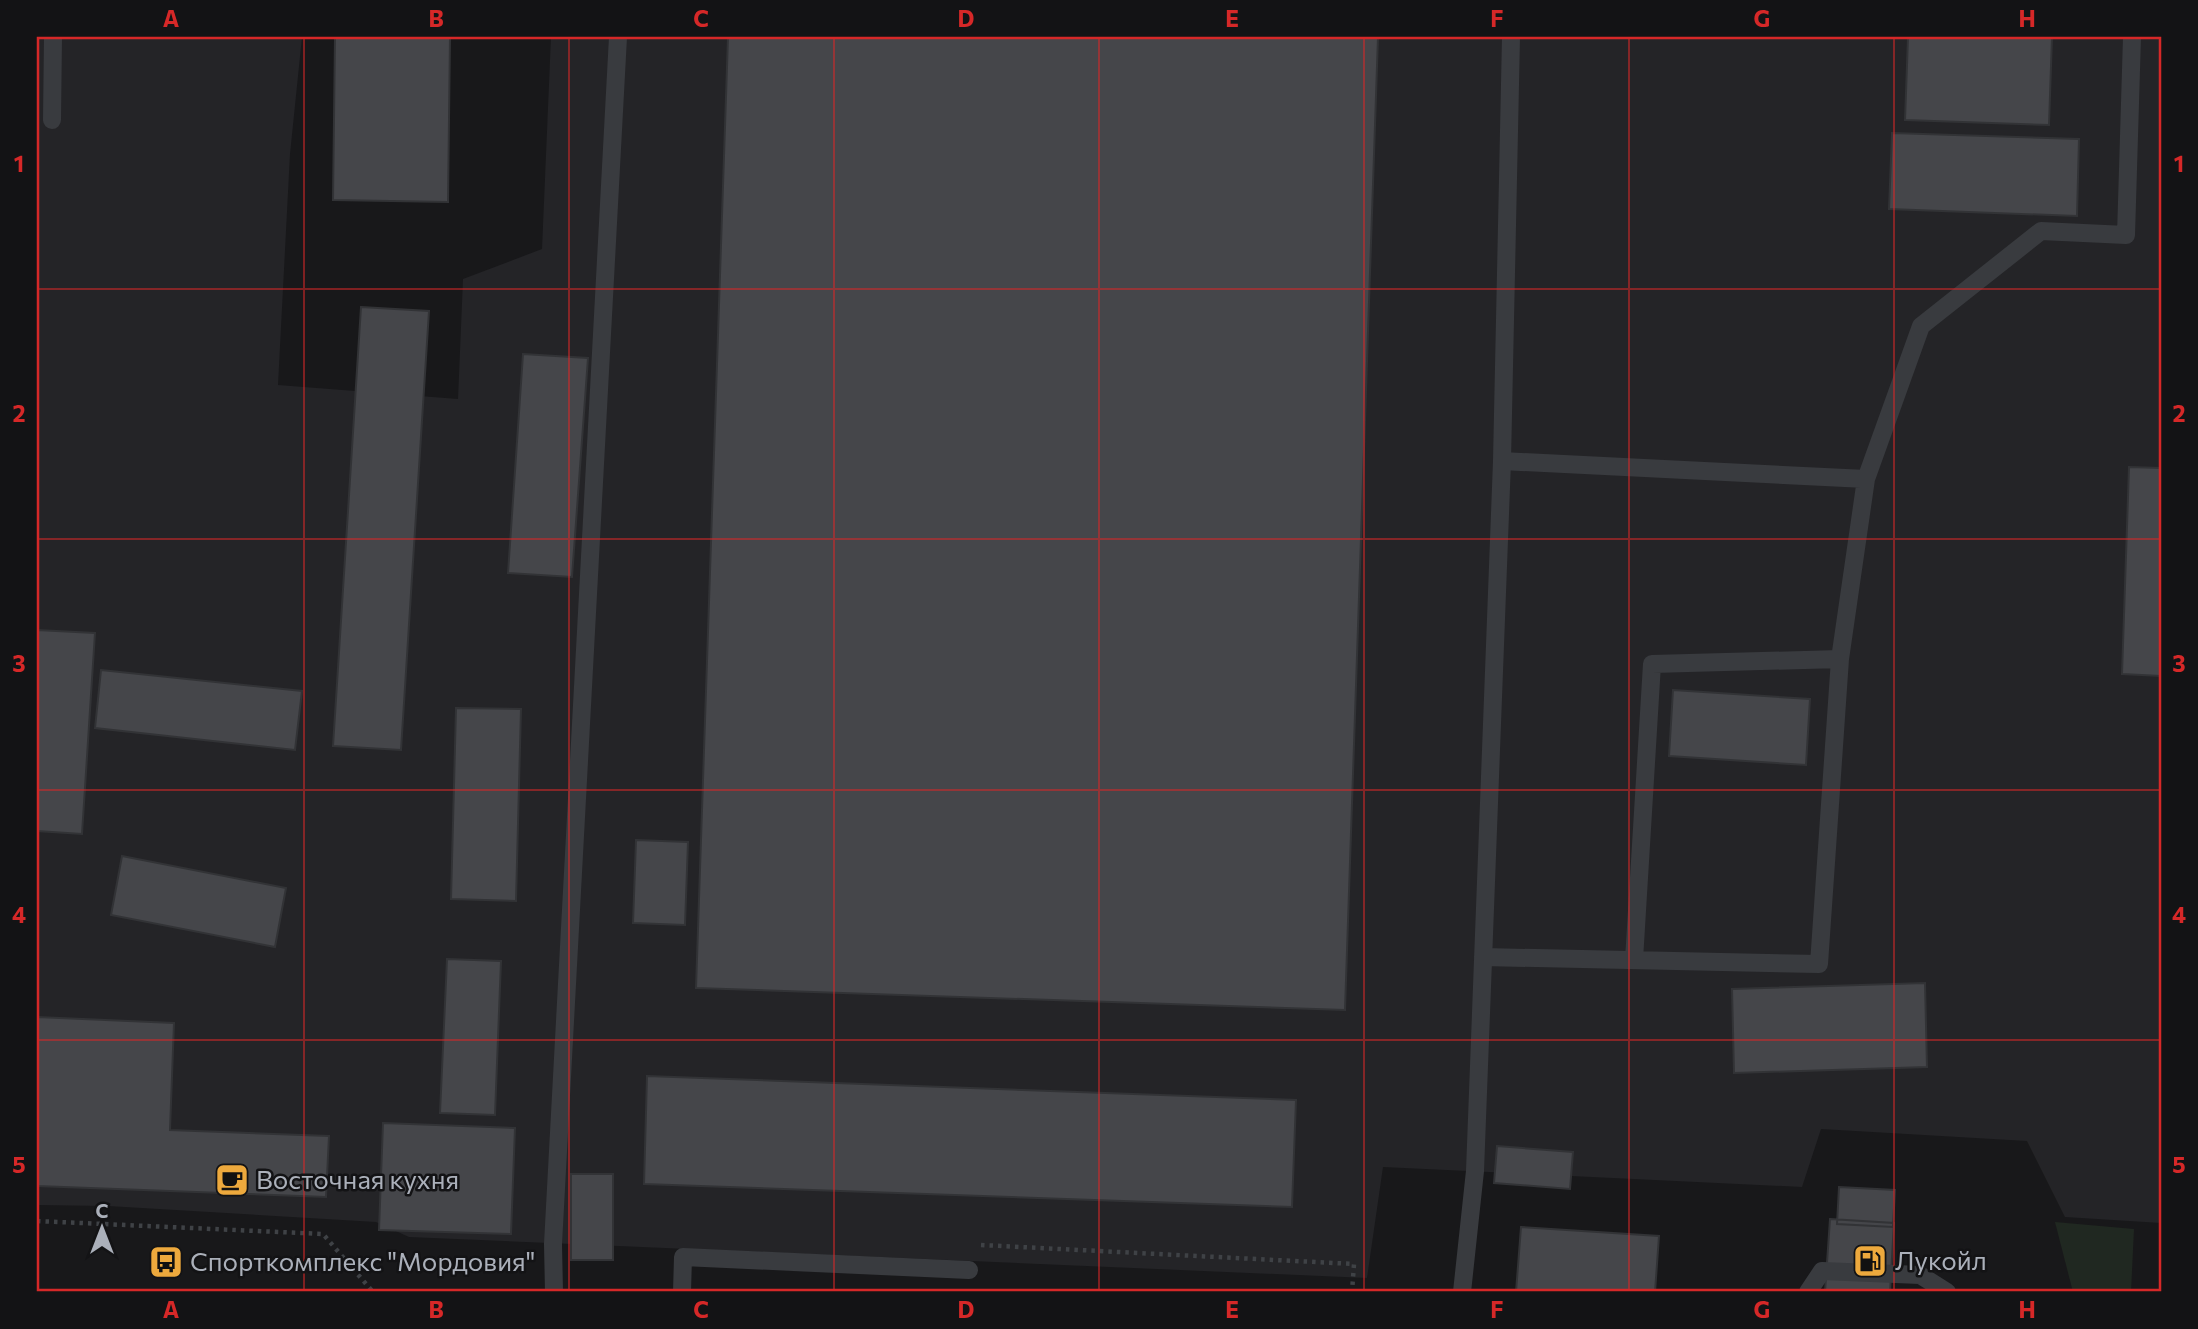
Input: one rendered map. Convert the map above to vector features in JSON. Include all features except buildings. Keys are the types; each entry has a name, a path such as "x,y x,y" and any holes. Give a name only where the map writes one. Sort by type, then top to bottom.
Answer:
{"lane":[{"path":"52,120 53,37"},
{"path":"554,1292 554,1230 618,37"},
{"path":"1462,1292 1475,1171 1502,461 1511,37"},
{"path":"1483,957 1819,964 1840,659 1866,479 1922,326 2041,231 2126,235 2132,37"},
{"path":"1502,461 1866,479"},
{"path":"1634,960 1652,664 1840,659"},
{"path":"682,1292 683,1257 969,1270"},
{"path":"1808,1292 1822,1271 1920,1275 1947,1292"}],"path":[{"path":"37,1221 323,1234 373,1292"},
{"path":"975,1244 1354,1264 1352,1292"}],"shaded area":[{"path":"37,37 302,37 290,154 278,385 458,399 463,279 542,249 551,37 2161,37 2161,1223 2065,1217 2027,1141 1821,1129 1802,1187 1383,1167 1367,1278 409,1237 376,1222 108,1206 37,1205"},
{"path":"2055,1222 2134,1229 2131,1292 2073,1292"}],"place":[{"name":"Восточная кухня","path":"232,1180"},
{"name":"Лукойл","path":"1870,1261"},
{"name":"Спорткомплекс \"Мордовия\"","path":"166,1262"}]}
